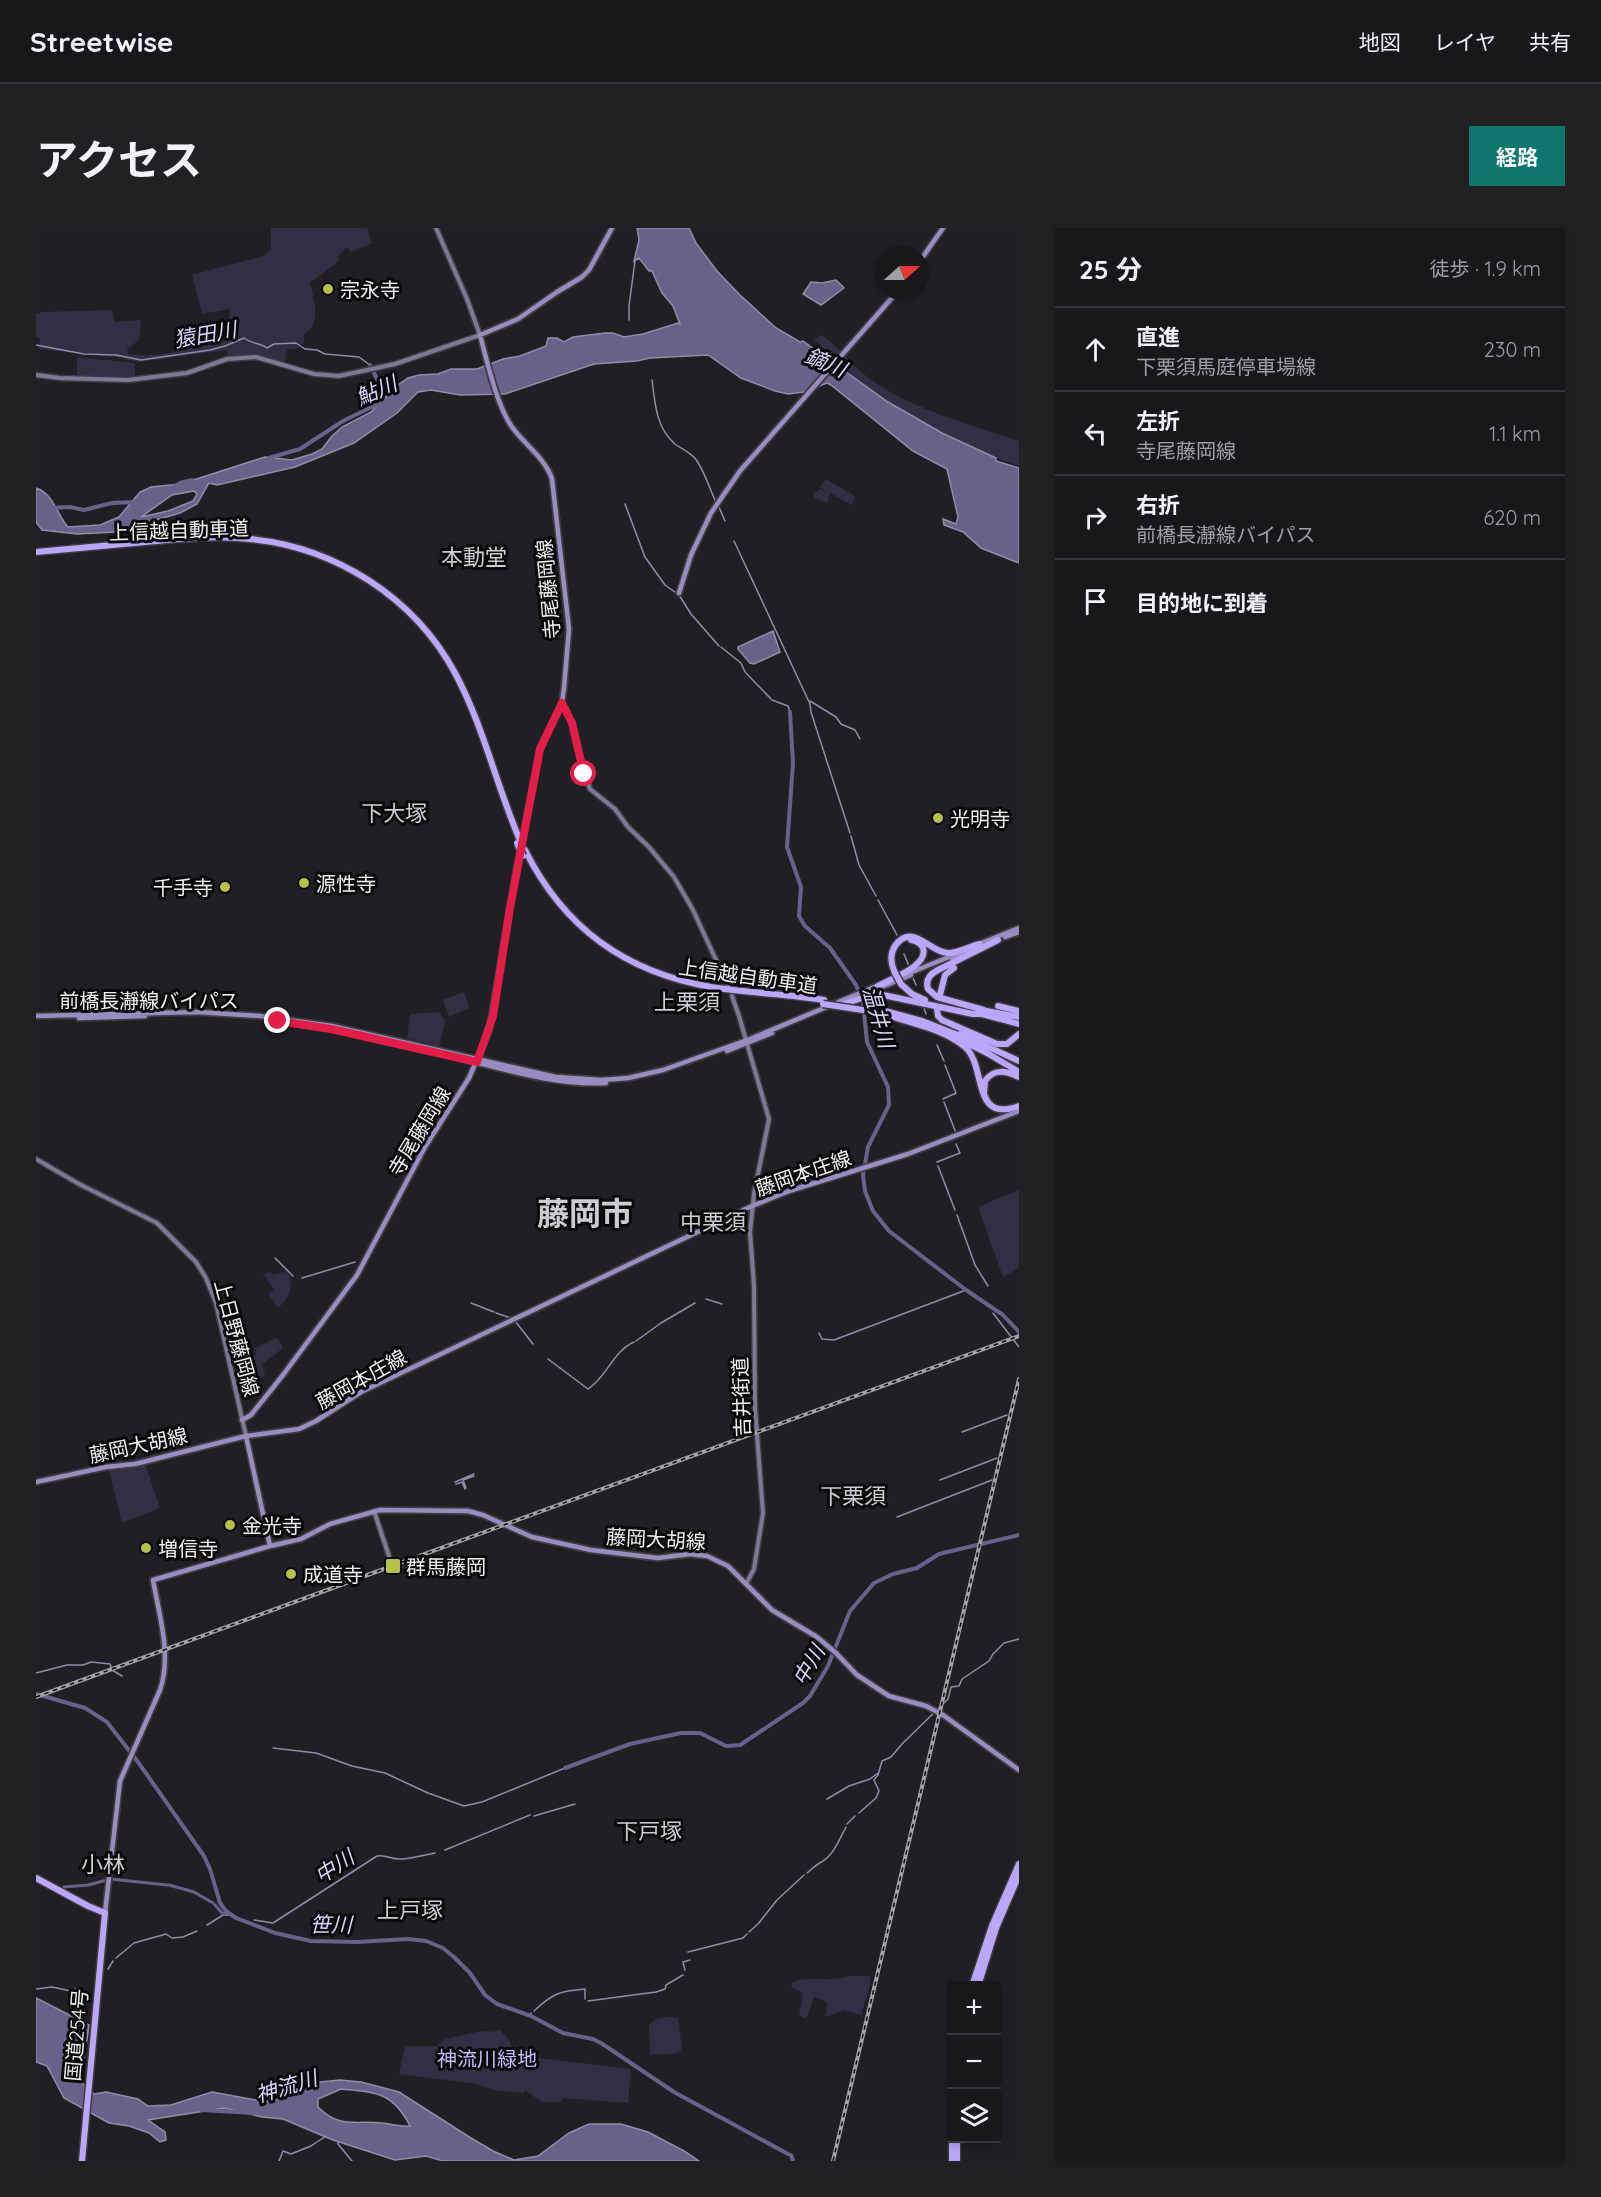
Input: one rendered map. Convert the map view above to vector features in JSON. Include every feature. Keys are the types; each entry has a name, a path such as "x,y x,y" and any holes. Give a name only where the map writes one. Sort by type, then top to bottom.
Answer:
{"highway":[{"name":"上信越自動車道","path":"36,554 187,538 226,537 269,543 316,554 352,570 392,597 424,629 447,660 468,701 524,853 550,892 578,924 602,944 654,974 708,990 824,1002 910,1017 948,1030 990,1050 1019,1070"},
{"path":"980,944 947,953 938,951 920,939 906,938 899,942 893,950 891,962 902,983 912,994 925,1000 1019,1020"},
{"path":"878,986 917,965 924,954 918,942 908,940 897,948 894,958 896,973"},
{"path":"984,1012 937,997 929,991 927,983 935,971 998,940"},
{"path":"940,995 945,975 954,968"},
{"path":"835,1007 861,995 889,995 973,1014 984,1012"},
{"path":"998,1006 1019,1011"},
{"name":"上信越自動車道","path":"870,1009 921,1024 962,1040 1019,1070"},
{"path":"937,1009 938,1016 942,1020 997,1044 1009,1043 1019,1034"},
{"path":"887,1015 937,1032 962,1045 974,1059 981,1090 987,1101 1001,1108 1019,1104"},
{"path":"948,1030 1019,1061"},
{"path":"1019,1077 1010,1073 998,1072 988,1077 984,1087 987,1098 997,1105 1019,1104"},
{"path":"974,1981 992,1926 1019,1864"},
{"path":"980,1981 996,1928 1019,1875"},
{"path":"37,1879 88,1906 105,1912"},
{"name":"国道254号","path":"82,2161 105,1912"},
{"path":"952,2143 952,2161"},
{"path":"957,2143 957,2161"}],"main road":[{"path":"436,228 467,299 480,337"},
{"path":"36,375 128,380 187,373 227,359 256,357 325,376 343,375 373,368 480,337 518,319 582,277 589,270 612,228"},
{"path":"929,248 943,228"},
{"path":"679,593 691,555 711,513 752,456 890,300"},
{"name":"寺尾藤岡線","path":"242,1420 250,1415 283,1375 357,1275 425,1147 477,1061 493,1016 510,908 540,749 562,703 569,629 552,479 545,465 512,428 501,404 480,337"},
{"path":"562,703 572,723 588,786 595,795 615,809 628,827 649,847 674,877 693,910 728,986"},
{"name":"前橋長瀞線バイパス","path":"747,1042 1019,930"},
{"name":"前橋長瀞線バイパス","path":"861,995 980,944 1019,930"},
{"name":"吉井街道","path":"732,996 769,1119 752,1206 750,1232 754,1305 755,1408 763,1508 754,1569 746,1584"},
{"name":"前橋長瀞線バイパス","path":"36,1017 188,1012 260,1016 332,1026 477,1061 556,1077 615,1080 663,1070 747,1042 835,1007"},
{"name":"藤岡本庄線","path":"246,1436 290,1431 305,1426 361,1392 752,1206 789,1191 918,1150 1019,1111"},
{"name":"上日野藤岡線","path":"36,1159 79,1184 157,1223 196,1262 206,1278 216,1303 246,1436"},
{"path":"105,1912 121,1776 160,1690 164,1675 164,1650 153,1580 270,1546 246,1436"},
{"name":"藤岡大胡線","path":"36,1482 106,1467 135,1464 246,1436"},
{"path":"374,1511 389,1556"},
{"name":"藤岡大胡線","path":"270,1546 302,1539 330,1524 374,1511 468,1511 483,1515 532,1537 591,1550 658,1558 701,1554 723,1562 772,1610 817,1637 851,1670 881,1692 935,1710 1019,1770"}],"green space":[{"path":"271,228 367,228 372,243 351,252 347,247 338,256 339,261 310,283 315,306 314,323 304,334 304,343 296,349 288,349 285,364 261,355 228,357 227,350 138,362 123,358 39,349 40,338 36,337 36,314 41,312 112,310 114,322 141,320 139,340 127,349 128,354 165,354 227,340 230,309 202,314 192,275 264,256 271,249"},
{"path":"822,335 869,378 892,393 946,417 1019,441 1019,466 945,435 898,408 832,361 835,359 814,339"},
{"path":"77,357 135,363 135,376 77,377"},
{"path":"826,479 855,496 852,505 830,493 827,503 814,497 813,494 820,489 828,493 820,487"},
{"path":"464,992 469,1008 449,1017 443,1000"},
{"path":"439,1012 445,1021 440,1044 437,1046 407,1038 410,1014"},
{"path":"1019,1190 1019,1268 1003,1277 978,1207"},
{"path":"287,1271 291,1282 290,1291 286,1300 278,1308 268,1294 274,1290 263,1274 269,1272 274,1275"},
{"path":"277,1338 283,1348 262,1364 265,1375 258,1380 250,1365 254,1363 252,1356 256,1355 255,1348"},
{"path":"145,1464 160,1508 122,1523 109,1471"},
{"path":"870,1976 870,1986 861,2015 844,2010 826,2017 827,2002 814,1997 806,2019 799,2015 803,1992 792,1988 791,1983 806,1979 835,1979"},
{"path":"678,2018 682,2048 678,2053 650,2055 649,2025 656,2019"},
{"name":"神流川緑地","path":"500,2030 509,2040 514,2055 631,2069 628,2103 563,2098 560,2102 542,2102 525,2090 523,2093 493,2090 478,2084 399,2074 405,2046 437,2046 446,2039 481,2031"}],"water":[{"name":"鏑川","path":"637,228 689,228 696,243 717,271 776,328 800,342 803,341 888,402 942,433 996,458 996,461 1019,468 1019,563 981,548 963,532 944,525 943,519 956,524 958,517 947,469 913,451 831,385 827,383 804,392 788,394 775,391 741,378 708,355 594,364 505,394 460,395 431,390 418,392 397,413 354,443 295,467 217,485 209,483 197,504 180,513 116,532 77,534 42,530 36,522 36,488 47,495 68,527 100,525 119,517 140,492 151,487 181,484 265,457 292,460 312,454 322,449 342,427 371,412 395,387 408,378 438,374 451,369 477,369 546,346 548,338 557,338 564,342 573,337 605,333 624,337 680,324 673,306 662,293 652,271 649,271 639,258 634,261 639,240","holes":["194,491 197,494 193,501 168,511 141,517 172,495"]},
{"path":"836,280 844,288 821,305 803,294 811,282 822,283"},
{"path":"773,631 780,652 754,664 750,663 738,647"},
{"path":"36,1998 89,2025 81,2082 94,2094 106,2092 138,2099 148,2106 171,2105 212,2092 274,2101 293,2091 300,2084 340,2080 361,2082 399,2092 471,2138 514,2160 538,2156 569,2133 589,2124 621,2124 648,2132 699,2161 443,2161 426,2156 395,2160 333,2140 283,2119 262,2117 224,2108 148,2120 165,2132 166,2140 160,2142 149,2133 129,2126 109,2123 64,2098 47,2066 36,2062","holes":["341,2089 373,2093 390,2100 404,2115 410,2126 341,2121 326,2114 318,2107 318,2099"]}],"waterway":[{"path":"629,320 635,261"},
{"name":"猿田川","path":"36,345 84,354 116,355 141,360 210,350 244,338 267,348 274,344 296,343 305,349 317,350 325,354 359,357 370,365"},
{"name":"猿田川","path":"370,365 381,387 391,397"},
{"path":"652,380 660,423 669,438 695,458 715,500"},
{"name":"鮎川","path":"269,458 300,449 343,421 382,402"},
{"name":"鮎川","path":"172,488 192,480"},
{"name":"鮎川","path":"51,508 70,507 84,510 112,503 135,502"},
{"path":"625,504 645,557 665,585 679,595 691,614 719,646"},
{"path":"719,507 725,521"},
{"path":"734,541 810,704 850,833"},
{"path":"721,647 741,663 745,672"},
{"path":"746,673 771,699"},
{"name":"温井川","path":"772,700 788,706 790,712"},
{"path":"810,701 836,717 841,724 855,730 860,739"},
{"name":"温井川","path":"790,712 793,763 787,847 801,887 799,916 805,926 830,948 856,985 863,1003 867,1042 888,1087 889,1105 868,1147 863,1175 865,1191 873,1211 889,1231 966,1290 1003,1315 1019,1332"},
{"path":"851,836 859,865 876,896"},
{"path":"878,900 897,935"},
{"path":"904,954 909,966"},
{"path":"913,978 916,985"},
{"path":"924,1008 926,1014"},
{"path":"937,1045 944,1061"},
{"path":"943,1099 956,1093 945,1065"},
{"path":"944,1102 956,1133"},
{"path":"937,1162 960,1153 956,1144"},
{"path":"938,1166 955,1210"},
{"path":"957,1215 975,1265 988,1286"},
{"path":"275,1258 293,1276"},
{"path":"302,1278 355,1262"},
{"path":"819,1333 822,1339 834,1340 966,1290"},
{"path":"706,1299 722,1304"},
{"path":"471,1303 494,1312"},
{"path":"636,1341 695,1303"},
{"path":"496,1313 511,1318"},
{"path":"993,1313 1019,1347"},
{"path":"515,1321 533,1344"},
{"path":"548,1359 588,1389 595,1384 621,1351 634,1342"},
{"path":"962,1432 1007,1415"},
{"path":"940,1480 997,1458"},
{"path":"455,1482 474,1474"},
{"path":"466,1488 463,1480 474,1476"},
{"path":"897,1517 992,1480"},
{"path":"456,1484 462,1482 465,1489"},
{"name":"中川","path":"565,1768 630,1744 681,1733 700,1733 726,1746 740,1745 810,1696 828,1666 850,1611 874,1583 893,1574 917,1568 939,1554 1019,1535"},
{"path":"859,1813 876,1798 879,1791 874,1780 882,1761 891,1757 948,1699 951,1687 959,1686 962,1679 989,1661 1004,1643 1019,1639"},
{"path":"36,1673 91,1662 110,1664 112,1669"},
{"path":"112,1670 122,1676"},
{"name":"笹川","path":"36,1694 85,1708 107,1722 204,1856 220,1903 236,1918 275,1933 311,1941 357,1942 408,1939 426,1941 443,1948 470,1973 485,1995 497,2004 531,2016 563,2033 593,2039 601,2043 674,2092 788,2154"},
{"path":"273,1748 316,1753 352,1766 385,1773 428,1793 464,1806 482,1802 565,1768"},
{"path":"827,1799 878,1773"},
{"name":"中川","path":"534,1816 575,1804"},
{"name":"中川","path":"445,1850 530,1815"},
{"path":"847,1824 855,1816"},
{"path":"807,1873 827,1858 846,1827"},
{"name":"中川","path":"254,1920 273,1923 377,1856 405,1859 435,1853"},
{"path":"749,1932 777,1900 804,1875"},
{"path":"111,1879 167,1885"},
{"path":"64,1887 88,1885 107,1880"},
{"path":"169,1885 194,1892 213,1903"},
{"path":"215,1905 222,1913 230,1914"},
{"path":"207,1925 223,1915 231,1915"},
{"path":"116,1958 134,1943 166,1934 172,1938 183,1937 197,1931"},
{"path":"688,1952 743,1938 747,1934"},
{"path":"685,1970 683,1962 690,1960"},
{"path":"108,1969 113,1961"},
{"path":"588,2001 656,1992 665,1989 666,1985 683,1975"},
{"path":"36,1989 52,1987 71,1991 78,1988"},
{"path":"534,2011 546,2000 563,1992 585,1989 585,1999"},
{"name":"神流川","path":"201,2110 253,2113"},
{"path":"279,2161 283,2151 291,2154 311,2146 326,2136"},
{"path":"338,2142 352,2161"},
{"name":"笹川","path":"791,2155 793,2161"}],"railway":[{"path":"343,1584 1019,1336"},
{"path":"833,2161 1019,1379"},
{"path":"36,1697 349,1582"}],"place":[{"name":"宗永寺","path":"328,289"},
{"name":"光明寺","path":"938,818"},
{"name":"源性寺","path":"304,883"},
{"name":"千手寺","path":"225,887"},
{"name":"金光寺","path":"230,1525"},
{"name":"増信寺","path":"146,1548"},
{"name":"群馬藤岡","path":"393,1566"},
{"name":"成道寺","path":"291,1574"}],"district":[{"name":"本動堂","path":"474,557"},
{"name":"下大塚","path":"394,813"},
{"name":"上栗須","path":"687,1002"},
{"name":"藤岡市","path":"585,1213"},
{"name":"中栗須","path":"713,1222"},
{"name":"下栗須","path":"853,1496"},
{"name":"下戸塚","path":"649,1831"},
{"name":"小林","path":"103,1864"},
{"name":"上戸塚","path":"410,1910"}],"route":[{"path":"278,1021 331,1029 477,1062 493,1016 510,908 540,749 562,703 572,723 584,774"}]}
